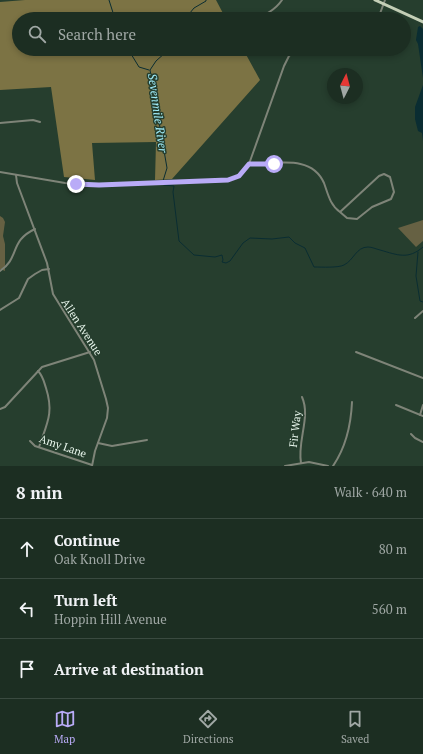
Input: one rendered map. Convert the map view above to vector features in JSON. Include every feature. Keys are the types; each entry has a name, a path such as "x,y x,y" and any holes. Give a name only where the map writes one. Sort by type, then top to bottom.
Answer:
{"main road":[{"path":"375,0 385,2 404,12"},
{"path":"411,16 423,22"}],"street":[{"path":"268,12 278,5 282,0"},
{"path":"381,12 385,2"},
{"path":"0,172 94,185 225,181 234,179 239,176 249,164 284,66 289,56"},
{"path":"0,123 33,120 40,122"},
{"path":"249,164 295,163 308,166 317,172 324,183 330,201 340,212 347,218 357,219 372,207 391,199 394,192 390,177 386,174 381,175 340,212"},
{"name":"Allen Avenue","path":"16,175 17,183 49,269 53,296 90,352 97,366 107,404 107,418 92,465"},
{"path":"0,271 10,262 16,246 21,238 27,233 35,230"},
{"path":"0,310 18,298 28,280 35,274 49,269"},
{"path":"415,318 423,311"},
{"path":"0,409 4,407 38,371 48,364 90,352"},
{"path":"356,352 423,378"},
{"path":"38,371 43,380 50,406 50,414 39,447"},
{"name":"Fir Way","path":"301,463 300,447 306,407 302,397"},
{"path":"333,466 345,443 350,424 352,402"},
{"path":"396,405 422,416 423,405"},
{"path":"411,434 423,442"},
{"path":"98,443 112,446 147,440"},
{"name":"Amy Lane","path":"30,441 33,445 92,465"},
{"path":"285,466 309,462 328,466"}],"shaded area":[{"path":"25,0 216,0 222,12 12,12 12,56 247,56 260,80 172,179 155,180 156,142 92,143 95,180 64,177 51,87 0,90 0,2"},
{"path":"0,216 5,222 3,236 5,244 5,271 0,269"},
{"path":"423,220 423,241 416,247 398,228"}],"water":[{"path":"420,26 423,29 423,78 418,44 416,40 418,27"},
{"path":"423,85 423,141 422,133 418,131 415,119 415,107"}],"waterway":[{"path":"109,0 113,12"},
{"name":"Sevenmile River","path":"191,12 206,0"},
{"path":"132,56 139,67 149,70"},
{"name":"Sevenmile River","path":"162,56 150,70 167,168 163,181"},
{"name":"Sevenmile River","path":"164,185 174,186 173,192 179,241 194,255 215,257 222,255 222,262 226,263 230,261 243,243 250,238 272,239 289,237 295,243 305,248 314,267 334,267 344,265 358,251 368,247 403,255 412,254 423,247"},
{"name":"Sevenmile River","path":"418,252 416,276 420,301 423,302"}],"route":[{"path":"76,184 99,185 228,180 239,176 249,164 274,164"}]}
